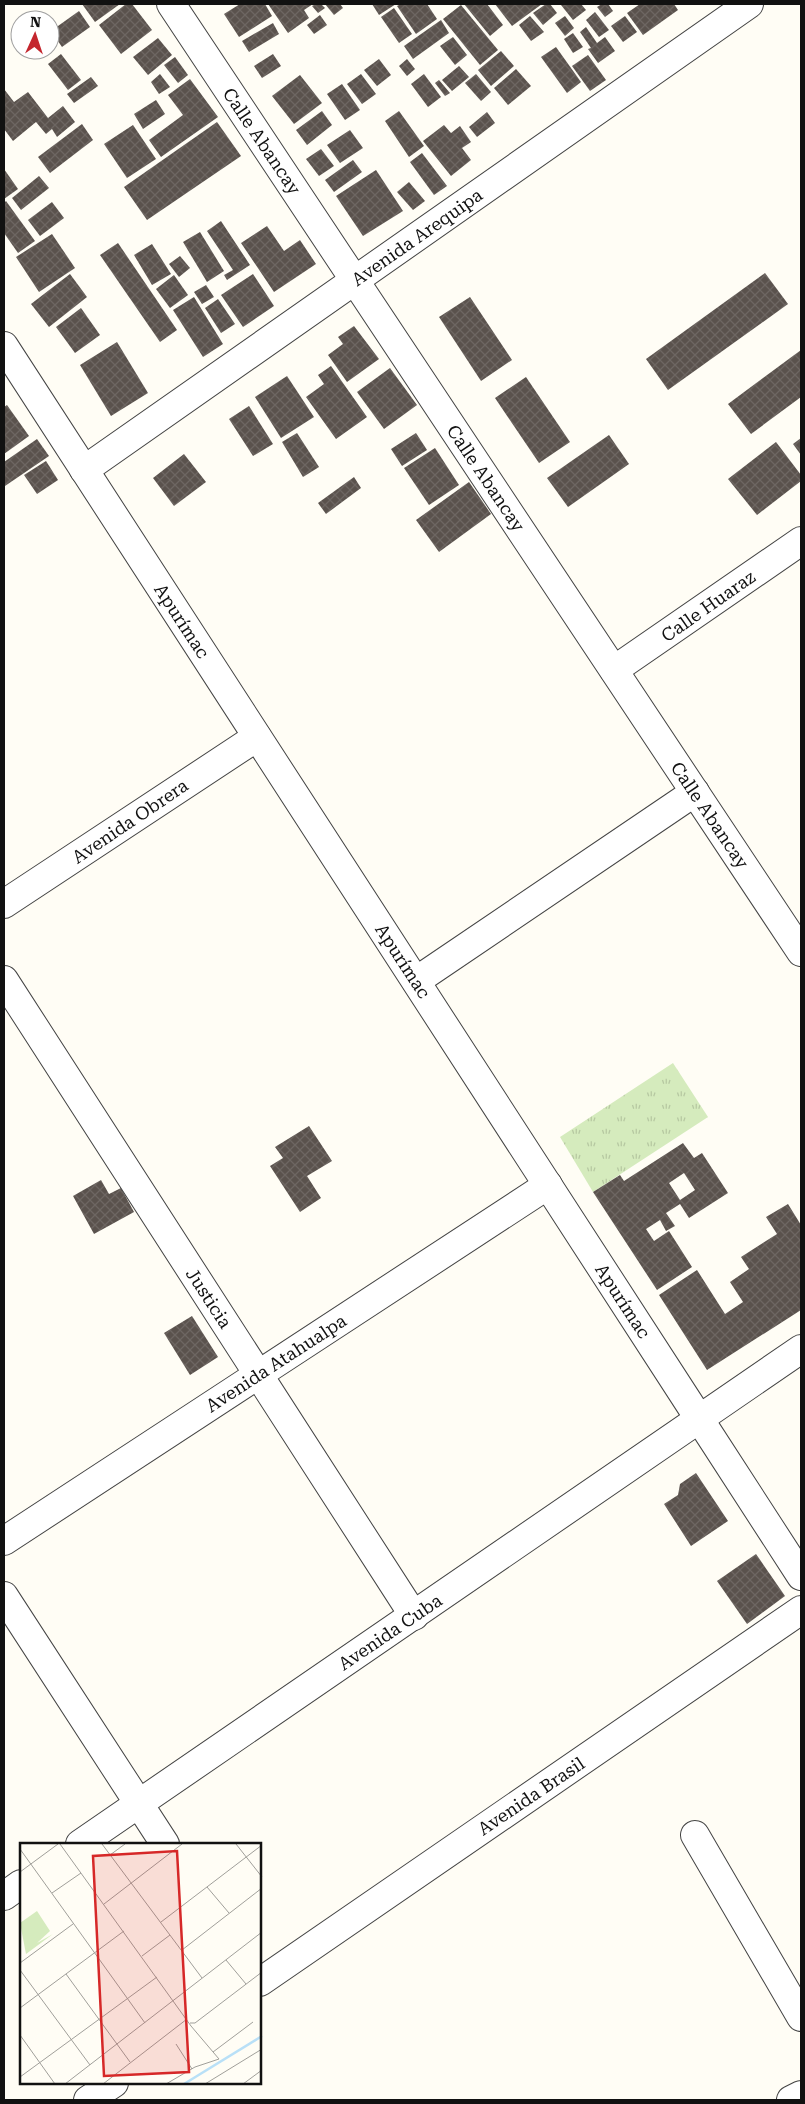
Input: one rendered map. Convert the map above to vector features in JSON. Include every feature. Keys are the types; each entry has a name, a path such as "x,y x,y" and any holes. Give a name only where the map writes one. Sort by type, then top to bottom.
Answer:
{"street":[{"name":"Calle Abancay","path":"171,4 800,948"},
{"name":"Avenida Arequipa","path":"84,470 749,4"},
{"name":"Apurímac","path":"4,346 801,1576"},
{"name":"Calle Huaraz","path":"614,670 801,541"},
{"name":"Avenida Obrera","path":"4,904 257,737"},
{"path":"416,981 695,792"},
{"name":"Justicia","path":"4,980 414,1616"},
{"name":"Avenida Atahualpa","path":"4,1540 548,1185"},
{"name":"Avenida Cuba","path":"81,1843 801,1349"},
{"path":"4,1596 164,1843"},
{"name":"Avenida Brasil","path":"261,1981 801,1610"},
{"path":"695,1835 801,2017"},
{"path":"4,1896 20,1885"},
{"path":"88,2100 112,2084"},
{"path":"791,2100 801,2095"}],"green space":[{"path":"673,1063 708,1117 593,1192 560,1137"}],"building":[{"path":"82,4 120,4 95,22"},
{"path":"126,4 132,4 152,30 121,54 99,25"},
{"path":"240,4 265,4 272,16 239,37 224,14"},
{"path":"268,4 313,4 304,10 309,18 288,33"},
{"path":"321,4 325,8 318,13 312,6"},
{"path":"325,4 340,4 343,8 334,15"},
{"path":"372,4 396,4 379,15"},
{"path":"401,4 427,4 437,19 416,34 397,6"},
{"path":"464,4 487,4 503,25 490,36"},
{"path":"495,4 542,4 512,26"},
{"path":"546,4 550,4 557,13 543,25 533,13"},
{"path":"581,4 586,10 573,20 561,5"},
{"path":"602,4 608,4 613,11 605,17 597,7"},
{"path":"640,4 674,4 678,10 643,35 627,13"},
{"path":"461,5 498,50 480,65 443,19"},
{"path":"394,8 412,34 399,43 381,17"},
{"path":"79,11 90,27 62,47 60,44 60,25"},
{"path":"595,12 609,30 599,37 586,20"},
{"path":"320,15 327,25 314,34 307,25"},
{"path":"530,16 544,32 531,41 519,25"},
{"path":"565,16 574,28 565,36 555,23"},
{"path":"625,16 637,32 623,42 611,26"},
{"path":"441,20 449,33 413,59 404,46"},
{"path":"273,23 279,34 249,52 242,41"},
{"path":"586,27 597,43 605,37 615,51 598,63 588,49 591,48 580,32"},
{"path":"573,33 583,47 573,53 564,39"},
{"path":"453,37 467,55 455,65 440,46"},
{"path":"158,38 172,55 148,75 133,57"},
{"path":"556,47 581,82 567,93 541,57"},
{"path":"501,51 514,66 491,86 478,70"},
{"path":"273,54 281,66 262,78 254,66"},
{"path":"60,55 81,80 68,90 48,64 53,60 60,60"},
{"path":"588,55 606,80 590,91 572,66"},
{"path":"175,57 188,75 178,83 164,65"},
{"path":"379,59 391,75 377,86 364,70"},
{"path":"407,59 415,69 407,76 399,66"},
{"path":"459,66 469,77 452,91 442,80"},
{"path":"516,69 531,86 508,105 494,88"},
{"path":"160,74 170,87 159,94 151,82"},
{"path":"361,74 376,94 362,104 347,84"},
{"path":"424,74 441,97 428,107 411,84"},
{"path":"476,74 491,92 481,101 465,83"},
{"path":"300,75 322,103 294,124 272,96"},
{"path":"91,77 98,86 74,103 67,94"},
{"path":"190,79 218,117 161,157 149,140 183,115 168,95"},
{"path":"439,80 450,93 445,96 435,83"},
{"path":"342,84 360,110 345,120 327,94"},
{"path":"4,89 14,102 28,92 48,118 63,106 75,122 57,137 52,129 46,134 36,122 13,141 4,129"},
{"path":"156,100 165,114 143,129 134,114"},
{"path":"322,111 332,125 307,145 296,130"},
{"path":"399,111 424,146 409,157 385,121"},
{"path":"487,112 495,123 477,137 469,127"},
{"path":"217,122 241,156 147,220 124,187"},
{"path":"82,124 93,140 50,173 38,157"},
{"path":"133,125 156,159 127,178 104,144"},
{"path":"444,125 451,133 460,126 471,142 462,148 471,160 451,176 423,141"},
{"path":"350,130 363,148 340,163 327,145"},
{"path":"321,149 334,166 319,176 306,159"},
{"path":"422,153 447,186 434,195 410,162"},
{"path":"353,160 362,172 334,192 325,180"},
{"path":"4,169 18,189 4,199"},
{"path":"376,170 403,211 363,236 336,196"},
{"path":"39,176 49,188 21,210 12,198"},
{"path":"409,182 425,201 413,210 397,192"},
{"path":"6,201 35,241 18,253 4,233 4,203"},
{"path":"52,202 64,218 40,236 28,220"},
{"path":"221,221 250,265 227,280 224,275 233,270 207,231"},
{"path":"267,226 284,251 300,240 316,264 274,292 241,243"},
{"path":"200,232 224,271 207,282 183,242"},
{"path":"52,234 75,268 39,292 16,257"},
{"path":"118,243 177,330 160,342 100,255"},
{"path":"152,244 171,274 152,285 134,255"},
{"path":"180,256 190,268 179,277 169,264"},
{"path":"765,273 788,304 668,390 646,359"},
{"path":"70,274 87,297 49,327 31,304"},
{"path":"253,274 274,306 243,327 221,295"},
{"path":"174,275 188,295 170,308 156,289"},
{"path":"206,285 214,297 202,304 194,292"},
{"path":"194,297 223,344 203,357 173,310"},
{"path":"470,297 512,360 481,381 439,317"},
{"path":"218,299 235,324 221,333 205,308"},
{"path":"81,308 100,335 75,353 56,327"},
{"path":"354,326 379,359 347,382 328,355 343,344 338,337"},
{"path":"117,342 148,393 111,416 80,365"},
{"path":"801,350 801,397 751,434 728,404"},
{"path":"331,366 367,417 336,439 306,397 324,384 318,375"},
{"path":"390,368 417,405 384,429 357,392"},
{"path":"287,376 314,417 281,438 255,397"},
{"path":"526,377 570,442 539,463 495,398"},
{"path":"7,405 29,436 4,454 4,407"},
{"path":"249,406 273,444 253,456 229,419"},
{"path":"297,433 319,467 303,477 282,442"},
{"path":"416,433 427,450 402,466 391,449"},
{"path":"609,435 629,464 568,507 547,478"},
{"path":"801,438 801,455 793,444"},
{"path":"37,439 49,456 5,486 4,462"},
{"path":"776,442 801,475 801,481 757,515 728,479"},
{"path":"435,448 459,485 429,505 404,468"},
{"path":"184,454 206,482 174,506 153,478"},
{"path":"46,461 58,480 37,494 24,475"},
{"path":"354,477 361,488 326,514 318,503"},
{"path":"469,482 491,514 439,552 416,520"},
{"path":"309,1126 332,1161 307,1176 321,1198 300,1212 270,1166 283,1158 275,1147"},
{"path":"683,1143 694,1158 702,1153 728,1193 689,1218 680,1204 666,1213 675,1226 666,1231 660,1220 646,1229 654,1241 669,1231 692,1267 657,1290 593,1192 620,1175 624,1181","holes":["684,1173 695,1190 680,1200 669,1183"]},
{"path":"101,1180 109,1194 121,1188 134,1212 94,1234 73,1196"},
{"path":"788,1204 801,1225 801,1310 707,1370 659,1295 697,1270 725,1314 743,1302 730,1282 749,1269 741,1257 777,1234 766,1217"},
{"path":"192,1316 218,1357 190,1375 164,1333"},
{"path":"696,1473 728,1521 691,1546 664,1504 678,1495 680,1484"},
{"path":"756,1554 785,1596 747,1624 717,1581"}]}
